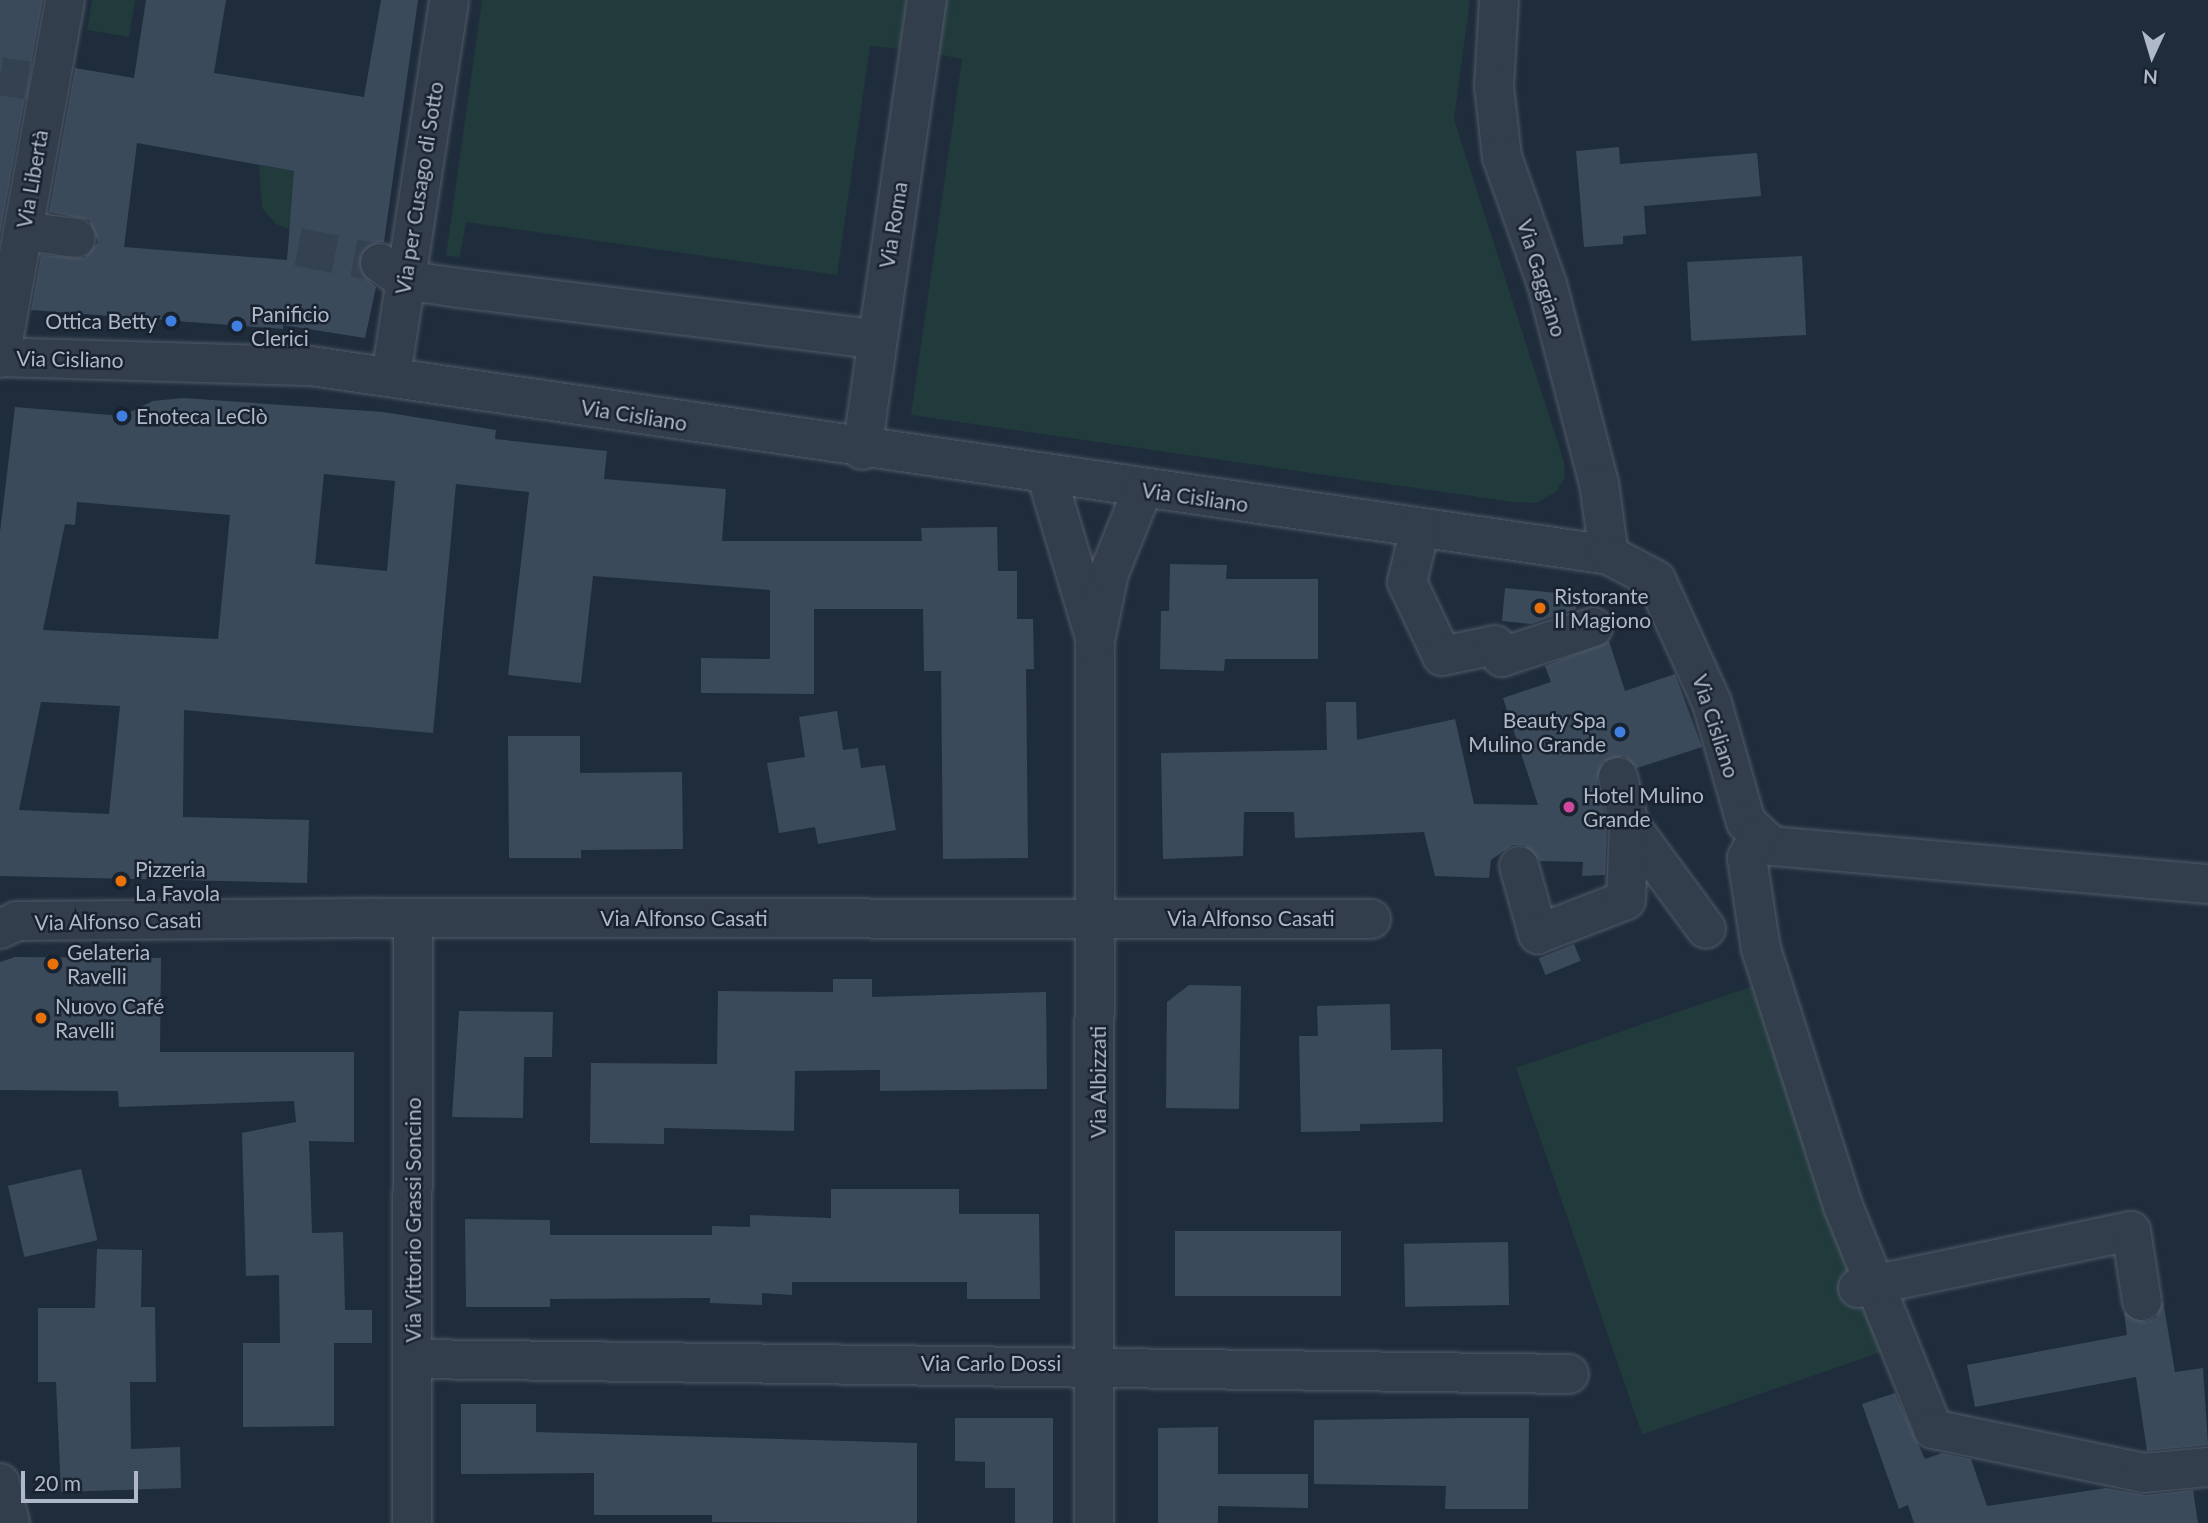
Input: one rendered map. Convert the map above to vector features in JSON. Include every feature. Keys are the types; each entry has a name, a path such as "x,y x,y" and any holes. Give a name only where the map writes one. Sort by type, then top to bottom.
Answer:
{"street":[{"name":"Via Libertà","path":"0,357 23,231 40,83 65,0"},
{"name":"Via per Cusago di Sotto","path":"391,376 392,271 449,0"},
{"name":"Via Roma","path":"862,450 874,339 927,0"},
{"name":"Via Gaggiano","path":"1499,0 1494,86 1503,157 1547,284 1599,483 1609,555"},
{"path":"23,231 76,238"},
{"path":"392,271 874,339"},
{"name":"Via Cisliano","path":"0,357 311,366 1047,477 1609,555 1640,568 1666,599 1712,703 1746,822 1759,835"},
{"name":"Via Albizzati","path":"1047,477 1096,640"},
{"name":"Via Albizzati","path":"1094,1523 1097,1364 1096,640 1109,573 1143,489"},
{"path":"1420,528 1408,582 1441,656 1495,645 1502,657 1592,627"},
{"path":"1519,866 1538,934 1626,900 1629,824 1618,777"},
{"path":"1629,824 1706,929"},
{"path":"2208,884 1784,848 1759,835 1747,858 1760,948 1866,1285 1933,1429 2143,1473 2208,1467"},
{"name":"Via Alfonso Casati","path":"0,929 17,921 413,918 1371,919"},
{"name":"Via Vittorio Grassi Soncino","path":"412,1523 413,918"},
{"path":"1866,1285 2131,1231 2142,1301"},
{"name":"Via Carlo Dossi","path":"412,1359 1097,1364 1569,1374"},
{"path":"0,1483 10,1523"}],"green space":[{"path":"92,0 135,0 129,37 87,30"},
{"path":"482,0 907,0 900,49 870,46 837,275 466,222 460,257 446,256"},
{"path":"940,0 1470,0 1454,119 1564,462 1565,477 1556,492 1536,503 1513,502 911,415 962,59 936,54"},
{"path":"259,165 305,173 295,232 276,224 262,208"},
{"path":"1756,985 1882,1352 1642,1435 1516,1068"}],"building":[{"path":"0,0 43,0 0,236"},
{"path":"146,0 226,0 214,73 364,97 381,0 418,0 384,242 370,243 358,260 360,273 376,287 365,338 283,325 283,329 31,310 41,255 84,258 98,242 89,220 49,212 75,68 134,78","holes":["137,143 294,171 287,260 124,247"]},
{"path":"1619,147 1620,164 1757,153 1761,196 1644,206 1646,234 1623,236 1623,244 1584,247 1576,151"},
{"path":"1802,256 1806,335 1691,341 1687,262"},
{"path":"183,398 383,412 496,430 495,439 607,451 604,479 726,489 722,541 922,541 921,528 997,527 998,571 1017,571 1017,619 1033,619 1034,669 1026,669 1028,858 943,859 941,671 924,671 923,609 814,609 814,694 701,693 701,658 770,659 770,590 593,576 581,683 508,675 529,492 456,484 433,733 184,710 183,817 309,820 307,883 0,876 0,532 15,407 122,416 153,401","holes":["324,474 395,481 387,571 315,564","77,502 230,515 218,639 43,630 65,524 75,525","41,702 120,706 109,814 19,810"]},
{"path":"1170,564 1227,565 1226,579 1318,579 1318,659 1225,659 1224,671 1160,669 1161,611 1169,611"},
{"name":"Ristorante Il Magiono","path":"1505,588 1578,595 1576,609 1531,624 1502,621"},
{"path":"1609,641 1625,691 1675,674 1702,747 1637,768 1624,756 1603,762 1597,781 1607,826 1605,875 1582,876 1583,862 1540,861 1524,845 1512,845 1491,860 1489,878 1435,876 1424,832 1295,838 1294,812 1244,812 1243,856 1163,859 1161,753 1327,750 1326,702 1356,702 1357,740 1455,719 1474,804 1538,805 1503,698 1551,682 1545,666"},
{"path":"837,711 843,750 858,748 861,768 885,765 896,830 818,844 815,827 779,833 767,763 805,757 799,717"},
{"path":"508,736 580,736 580,773 682,772 683,849 581,850 581,858 509,858"},
{"path":"1574,944 1581,961 1546,975 1539,958"},
{"path":"15,957 161,958 160,1052 354,1052 354,1142 309,1141 312,1233 343,1232 345,1310 372,1310 372,1343 334,1343 334,1426 243,1427 243,1343 280,1343 279,1275 246,1276 242,1133 296,1122 294,1101 119,1107 118,1091 0,1090 0,962"},
{"path":"833,979 872,979 872,997 1046,992 1047,1089 880,1091 880,1070 795,1071 794,1131 664,1128 664,1144 590,1143 591,1063 717,1064 718,991 833,992"},
{"path":"1189,985 1241,986 1239,1109 1166,1108 1167,1002"},
{"path":"1390,1004 1391,1050 1442,1049 1443,1122 1360,1124 1360,1131 1301,1132 1299,1036 1318,1036 1317,1006"},
{"path":"459,1011 553,1012 552,1057 524,1057 523,1118 452,1117"},
{"path":"81,1169 97,1240 24,1257 8,1186"},
{"path":"831,1189 959,1189 959,1214 1039,1214 1040,1299 967,1299 967,1282 792,1282 792,1295 762,1293 762,1305 710,1303 710,1298 550,1299 550,1307 466,1307 465,1219 550,1220 550,1235 712,1235 712,1226 750,1227 750,1215 831,1218"},
{"path":"1175,1231 1341,1231 1341,1296 1175,1296"},
{"path":"1508,1242 1509,1305 1405,1307 1404,1244"},
{"path":"97,1249 142,1250 141,1307 155,1307 156,1382 130,1382 131,1449 180,1447 181,1488 61,1492 56,1382 38,1382 38,1308 95,1308"},
{"path":"2163,1301 2175,1372 2203,1368 2208,1445 2147,1451 2136,1377 1975,1407 1967,1365 2127,1335 2124,1312 2146,1322 2156,1318"},
{"path":"1895,1393 1925,1459 1942,1453 1971,1459 1987,1506 2106,1488 2145,1495 2193,1490 2198,1523 1914,1523 1908,1505 1899,1509 1862,1404"},
{"path":"461,1404 536,1404 536,1432 917,1443 917,1523 712,1522 712,1515 594,1515 594,1473 461,1474"},
{"path":"955,1418 1053,1418 1053,1523 1015,1523 1015,1488 985,1488 985,1462 955,1461"},
{"path":"1529,1418 1528,1509 1445,1509 1446,1486 1314,1484 1314,1420"},
{"path":"1218,1427 1218,1474 1308,1474 1308,1508 1218,1506 1218,1523 1158,1523 1158,1428"}],"tunnel":[{"path":"0,76 30,81"},
{"path":"298,247 380,263"}],"place":[{"name":"Ottica Betty","path":"171,321"},
{"name":"Panificio Clerici","path":"237,326"},
{"name":"Enoteca LeClò","path":"122,416"},
{"name":"Ristorante Il Magiono","path":"1540,608"},
{"name":"Beauty Spa Mulino Grande","path":"1620,732"},
{"name":"Hotel Mulino Grande","path":"1569,807"},
{"name":"Pizzeria La Favola","path":"121,881"},
{"name":"Gelateria Ravelli","path":"53,964"},
{"name":"Nuovo Café Ravelli","path":"41,1018"}]}
